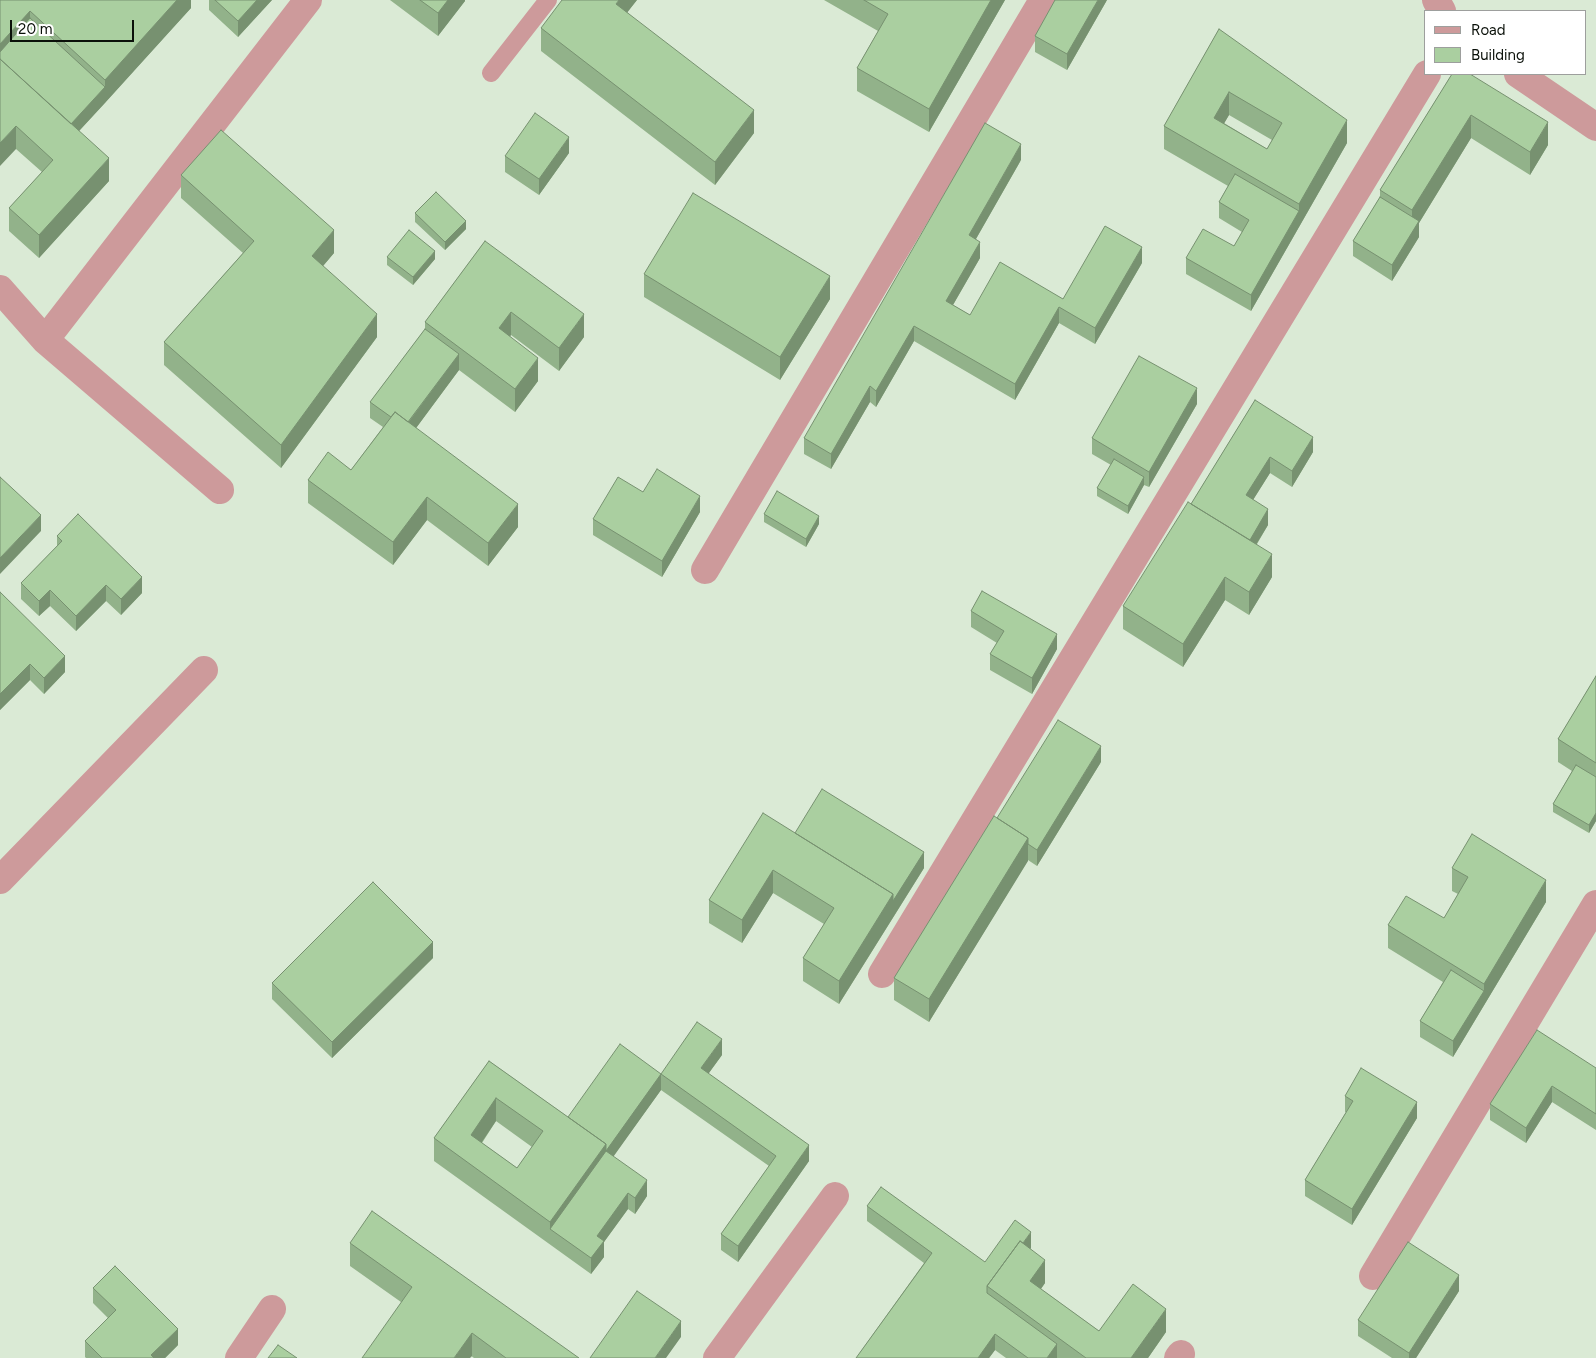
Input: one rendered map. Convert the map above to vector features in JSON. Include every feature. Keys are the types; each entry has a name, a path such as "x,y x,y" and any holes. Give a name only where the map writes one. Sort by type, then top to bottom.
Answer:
{"street":[{"path":"45,340 308,0"},
{"path":"706,570 1042,0"},
{"path":"882,974 1426,75"},
{"path":"1519,75 1596,127"},
{"path":"0,289 45,340 220,490"},
{"path":"0,880 204,670"},
{"path":"1373,1276 1596,904"},
{"path":"717,1358 835,1196"},
{"path":"239,1358 272,1309"}],"lane":[{"path":"491,74 548,0"}],"building":[{"path":"0,0 177,0 105,80 30,11 0,44"},
{"path":"215,0 257,0 238,21"},
{"path":"420,0 448,0 438,13"},
{"path":"562,0 619,0 616,4 754,110 715,162 541,28"},
{"path":"864,0 991,0 929,109 857,68 888,14"},
{"path":"1055,0 1098,0 1067,54 1035,36"},
{"path":"30,18 105,87 71,124 0,59 0,52"},
{"path":"1219,29 1347,120 1299,204 1164,126","holes":["1229,92 1282,123 1267,149 1214,118"]},
{"path":"0,59 109,158 39,235 9,208 53,160 16,126 0,143"},
{"path":"1451,75 1472,75 1548,122 1530,152 1471,115 1412,210 1380,190"},
{"path":"535,113 569,137 539,179 505,156"},
{"path":"985,123 1021,144 969,235 980,242 946,301 970,315 1000,262 1063,299 1105,226 1142,247 1095,328 1059,307 1015,384 914,326 876,391 870,386 831,454 804,438"},
{"path":"221,130 334,230 312,256 377,314 281,445 164,342 254,241 181,175"},
{"path":"1235,174 1299,211 1251,295 1186,258 1203,229 1234,246 1249,220 1219,202"},
{"path":"436,192 466,221 445,242 415,213"},
{"path":"693,193 830,276 780,357 644,274"},
{"path":"1380,197 1419,221 1392,265 1353,241"},
{"path":"409,230 435,251 413,277 387,257"},
{"path":"485,241 584,314 559,348 511,312 499,328 538,358 515,389 425,322"},
{"path":"425,329 459,354 408,422 395,412 391,417 370,402"},
{"path":"1139,356 1197,388 1149,472 1092,438"},
{"path":"1255,400 1313,437 1292,471 1270,457 1246,495 1268,509 1250,540 1191,504"},
{"path":"395,412 518,504 488,543 427,497 393,542 308,480 328,452 351,470"},
{"path":"1114,459 1144,477 1128,506 1097,488"},
{"path":"657,469 700,496 662,561 593,519 618,477 643,492"},
{"path":"0,477 41,515 0,558"},
{"path":"777,491 819,516 806,539 764,514"},
{"path":"1188,502 1272,554 1249,592 1225,577 1183,644 1123,606"},
{"path":"78,514 142,577 121,599 106,585 76,616 50,590 39,601 21,583 62,541 57,536"},
{"path":"982,591 1057,634 1032,678 990,654 1004,631 971,611"},
{"path":"0,592 65,656 44,678 30,664 0,694"},
{"path":"1596,676 1596,763 1558,739"},
{"path":"1058,720 1101,746 1037,850 1028,844 1028,838 997,818"},
{"path":"1576,765 1596,777 1596,813 1589,825 1553,804"},
{"path":"822,789 924,852 893,901 893,894 795,833"},
{"path":"763,813 893,894 839,981 803,958 834,908 773,870 742,920 709,900"},
{"path":"994,816 1028,838 929,999 894,978"},
{"path":"1472,834 1546,880 1484,984 1388,925 1406,896 1444,918 1468,877 1452,868"},
{"path":"373,882 433,942 332,1042 272,983"},
{"path":"1451,970 1484,991 1453,1041 1420,1021"},
{"path":"697,1022 722,1039 701,1068 809,1145 738,1246 721,1234 776,1156 661,1074"},
{"path":"1537,1030 1596,1068 1596,1114 1552,1086 1526,1128 1490,1104"},
{"path":"620,1044 661,1074 606,1151 606,1144 568,1117"},
{"path":"489,1061 606,1144 550,1222 434,1138","holes":["496,1098 543,1131 517,1168 471,1135"]},
{"path":"1361,1068 1417,1102 1352,1209 1305,1180 1353,1101 1345,1096"},
{"path":"606,1151 647,1180 635,1198 628,1193 597,1236 604,1241 591,1258 550,1229"},
{"path":"881,1187 985,1262 1015,1220 1031,1232 1023,1243 1020,1241 987,1286 987,1293 1057,1344 1047,1358 1028,1358 995,1334 978,1358 856,1358 932,1253 867,1206"},
{"path":"372,1211 579,1358 506,1358 472,1333 454,1358 362,1358 412,1287 350,1243"},
{"path":"1020,1241 1045,1260 1030,1281 1099,1331 1133,1284 1166,1309 1131,1358 1086,1358 987,1286"},
{"path":"1408,1242 1459,1275 1409,1353 1358,1320"},
{"path":"115,1266 178,1329 151,1355 154,1358 102,1358 85,1341 116,1310 93,1288"},
{"path":"637,1291 681,1321 655,1358 590,1358"},
{"path":"278,1345 297,1358 268,1358"}]}
